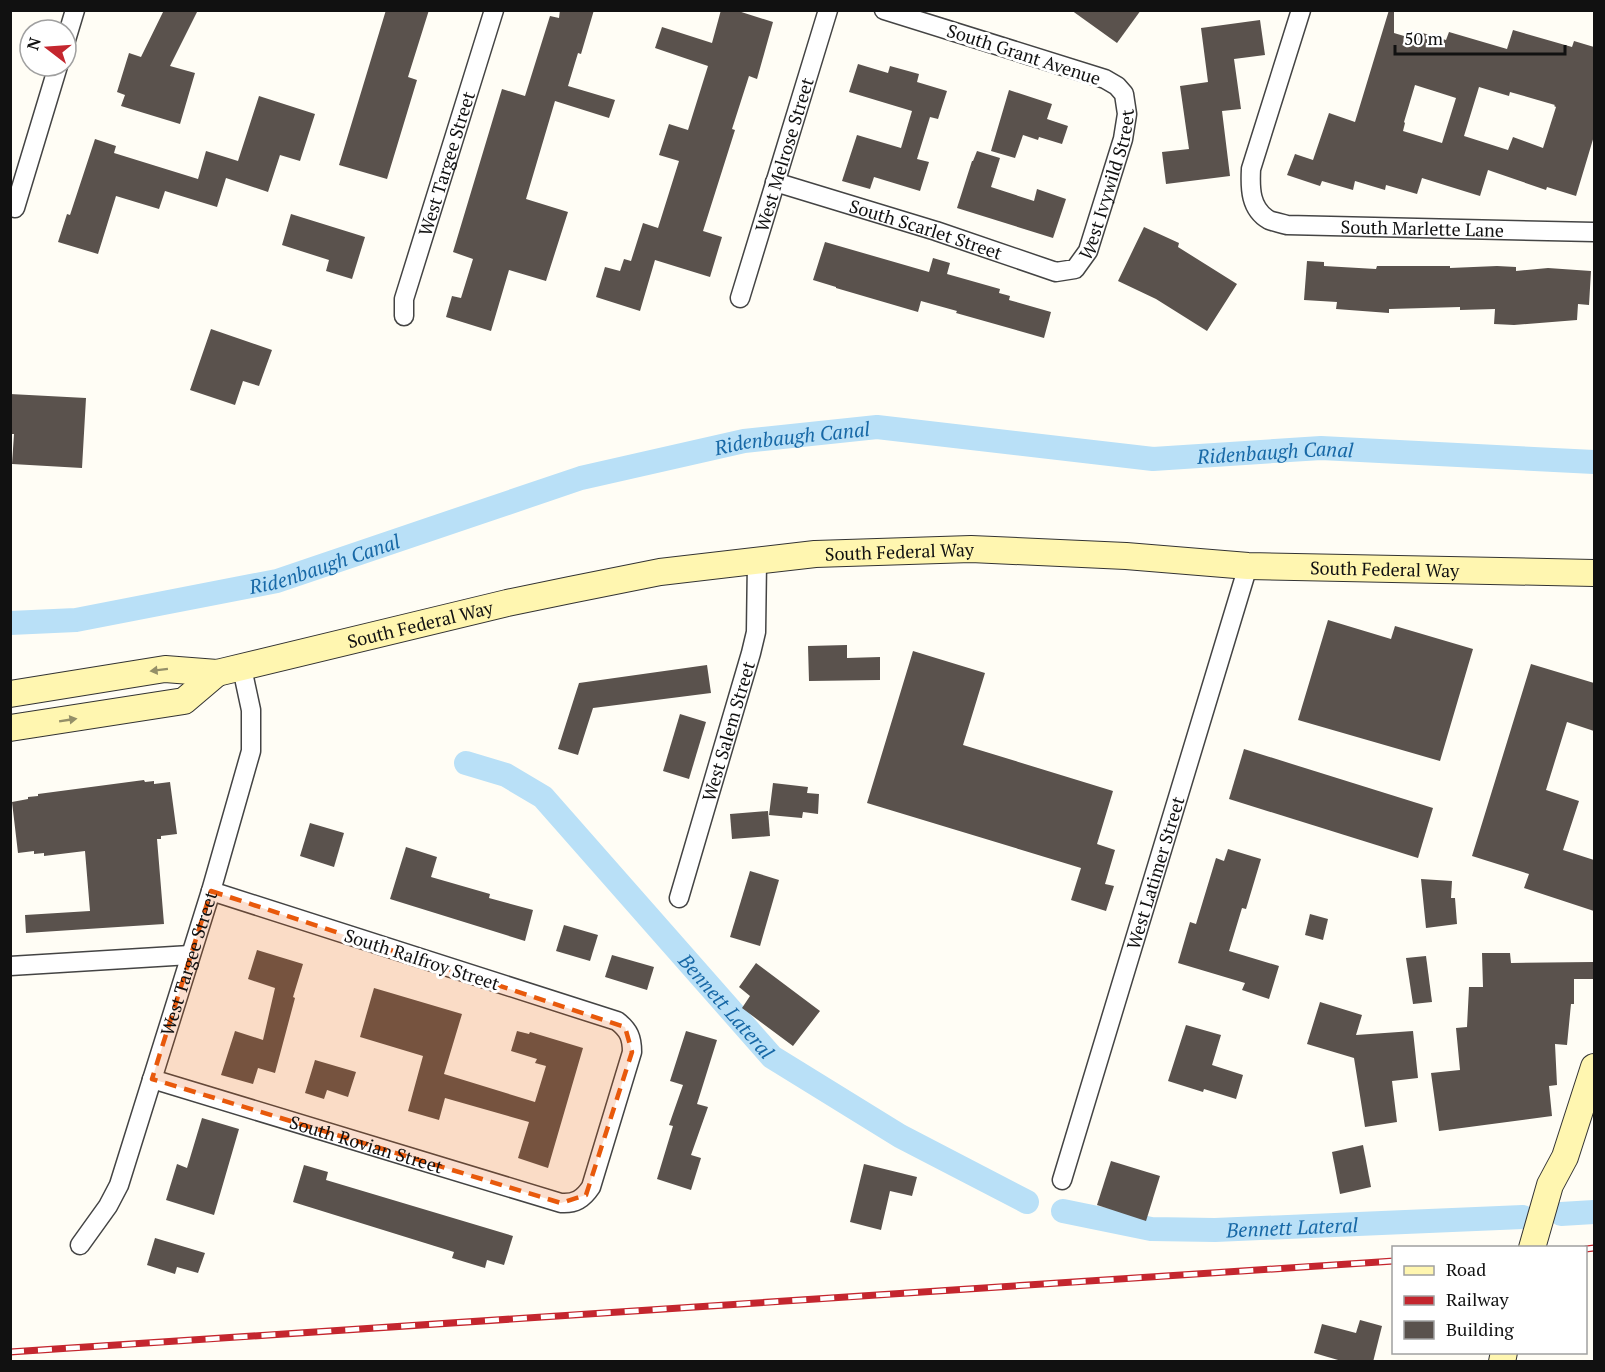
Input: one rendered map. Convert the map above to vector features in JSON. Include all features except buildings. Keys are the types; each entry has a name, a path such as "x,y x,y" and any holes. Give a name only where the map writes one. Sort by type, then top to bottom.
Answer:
{"main road":[{"name":"South Federal Way","path":"10,694 165,669 217,673 507,603 660,572 815,554 970,549 1126,556 1248,566 1594,573"},
{"name":"South Federal Way","path":"10,728 184,701 217,673"},
{"path":"1533,1246 1550,1185 1565,1157 1594,1067"}],"street":[{"name":"West Targee Street","path":"404,316 404,299 494,10"},
{"name":"West Melrose Street","path":"740,298 828,10"},
{"name":"South Grant Avenue","path":"884,10 1105,79 1124,94"},
{"name":"South Marlette Lane","path":"1301,10 1251,169 1250,189 1256,208 1269,220 1287,225 1594,232"},
{"path":"13,207 54,78"},
{"name":"West Ivywild Street","path":"1074,269 1088,251 1123,139 1127,114 1124,94"},
{"name":"South Scarlet Street","path":"775,182 936,231 1056,272 1074,269"},
{"name":"West Salem Street","path":"679,898 756,632 757,561"},
{"name":"West Latimer Street","path":"1062,1180 1248,566"},
{"name":"West Targee Street","path":"80,1245 108,1206 119,1185 211,891 251,752 251,710 242,668"},
{"name":"South Ralfroy Street","path":"211,891 624,1026 630,1034 633,1052 591,1187 578,1201"},
{"path":"10,966 190,955"},
{"name":"South Rovian Street","path":"152,1079 561,1203 570,1204 578,1201"}],"highlighted area":[{"path":"211,891 625,1027 632,1052 586,1195 561,1203 152,1079"}],"waterway":[{"name":"Ridenbaugh Canal","path":"10,623 76,620 277,581 581,478 744,441 877,427 1153,459 1321,448 1594,462"},
{"name":"Bennett Lateral","path":"466,763 506,775 543,797 772,1057 900,1136 1027,1202"},
{"name":"Bennett Lateral","path":"1063,1211 1151,1229 1215,1230 1523,1217"},
{"name":"Bennett Lateral","path":"1561,1214 1594,1212"}],"railway":[{"path":"1587,1249 1594,1248"},
{"path":"10,1352 1392,1261"}]}
